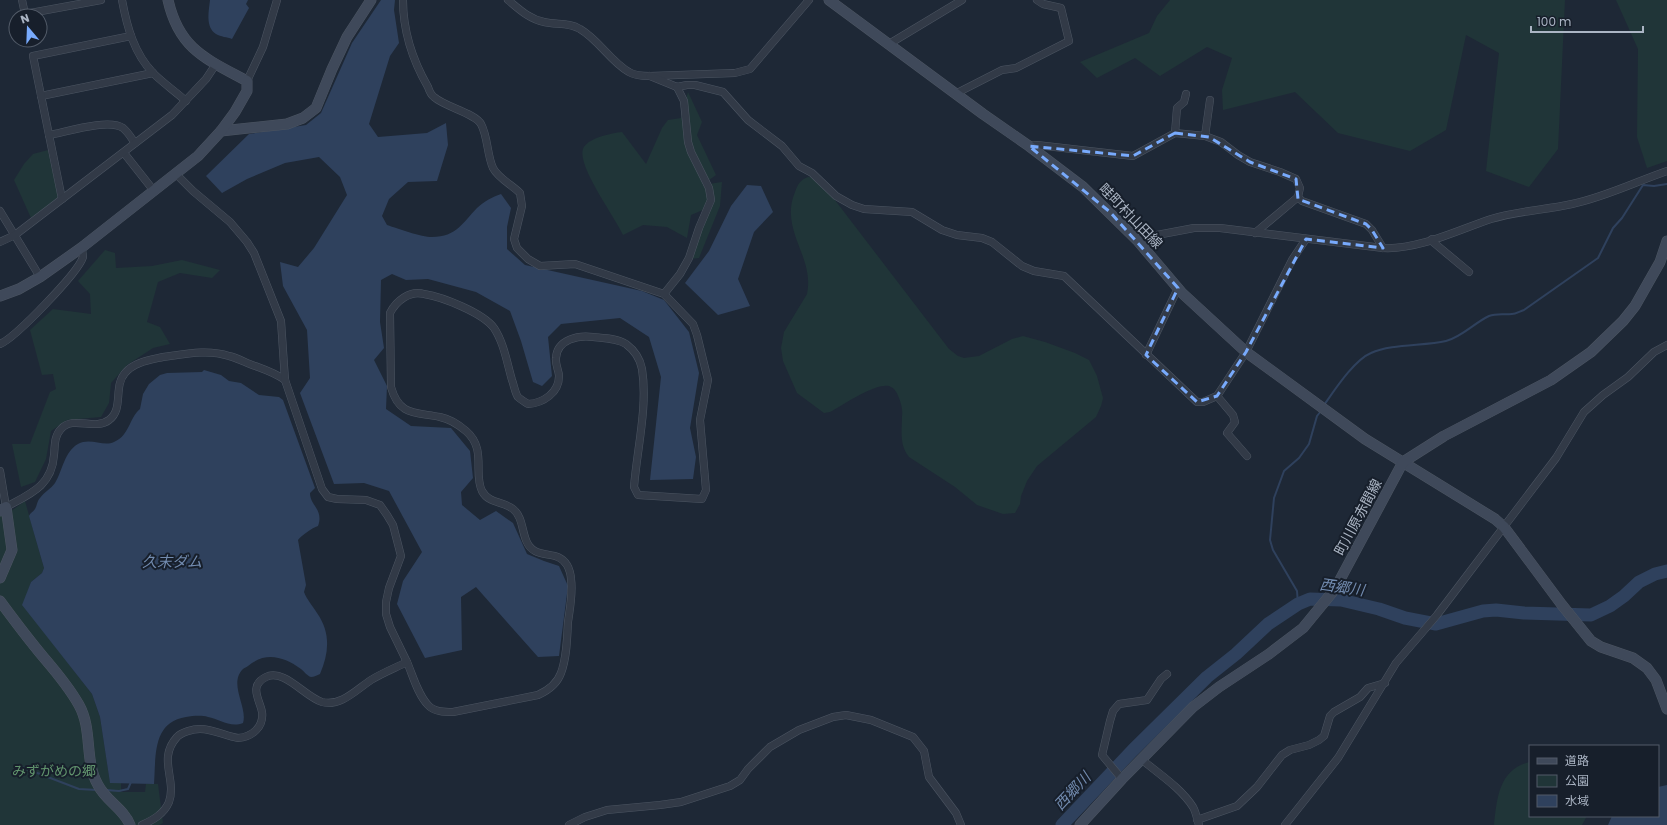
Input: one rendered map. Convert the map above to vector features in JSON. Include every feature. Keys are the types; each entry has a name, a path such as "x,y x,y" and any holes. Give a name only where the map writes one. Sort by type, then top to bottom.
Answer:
{"main road":[{"path":"0,296 19,289 40,277 82,248 198,156 221,131 247,92 247,81 203,57 186,41 175,24 168,0"},
{"path":"221,131 287,124 303,118 316,108 347,37 371,0"},
{"name":"畦町村山田線","path":"829,0 1083,187 1136,240 1178,288 1246,352 1365,439 1504,526 1562,605 1591,641 1602,647 1634,658 1647,668 1656,680 1667,709"},
{"name":"町川原赤間線","path":"1080,825 1122,779 1193,707 1206,696 1288,641 1303,628 1335,589 1403,462 1444,436 1551,380 1590,352 1623,321 1635,306 1660,262 1667,241"},
{"path":"0,578 12,550 12,543 3,509"},
{"path":"0,601 62,680 80,706 87,730 88,747 97,785 110,801 126,816 130,825"}],"street":[{"path":"22,0 26,14 101,0"},
{"path":"122,0 126,22 140,54 153,73 186,101"},
{"path":"247,81 263,47 277,0"},
{"path":"176,174 193,191 230,222 254,253 281,321 285,380 322,489 328,497 337,499 366,500 380,505 393,525 401,556 389,588 386,602 386,614 390,627 421,694 429,706 442,712 452,712 538,695 547,691 555,685 561,673 565,659 571,579 567,566 563,559 555,555 540,553 533,550 527,544 519,517 513,509 488,499 483,492 480,483 479,453 475,442 468,432 451,420 441,417 417,414 398,405 391,387 390,313 394,304 402,298 421,293 444,300 476,313 486,319 501,341 518,397 528,404 542,401 555,390 559,382 556,359 561,347 575,337 586,336 611,338 624,342 632,348 642,369 644,404 634,487 638,495 702,499 706,490 700,420 708,380 693,324 664,294 575,264 540,266 528,259 517,248 514,239 522,206 520,193 503,179 494,169 481,124 474,117 456,110 433,97 418,70 409,41 403,11 403,0"},
{"path":"508,0 527,16 536,20 546,23 571,25 579,28 596,40 630,73 650,76 735,73 750,69 809,0"},
{"path":"889,44 962,0"},
{"path":"955,94 1002,70 1016,68 1069,41 1061,8 1043,4 1037,0"},
{"path":"62,199 33,56 131,36"},
{"path":"0,242 15,235 172,115 206,79 216,64"},
{"path":"41,96 153,73"},
{"path":"650,76 677,87 695,85 723,92 748,120 782,146 799,166 812,173 836,196 852,205 864,209 912,212 942,230 957,235 982,238 992,242 1022,266 1034,271 1064,276 1197,402 1203,402 1217,396 1246,352 1289,267 1306,239"},
{"path":"664,294 680,274 689,258 699,228 711,200 709,188 691,152 688,142 684,101 677,87"},
{"path":"1175,132 1177,108 1184,102 1186,94"},
{"path":"1205,136 1210,100"},
{"path":"49,135 113,124 123,128 135,143"},
{"path":"1029,146 1037,145 1133,156 1175,132 1205,136 1221,142 1238,156 1250,162 1296,179 1300,188 1298,197 1255,233"},
{"path":"124,153 154,191"},
{"path":"1136,240 1194,228 1220,228 1383,248 1402,248 1514,213 1571,204 1599,197 1667,171"},
{"path":"1298,197 1302,201 1312,205 1366,224 1372,230 1383,248"},
{"path":"0,211 40,277"},
{"path":"1432,239 1433,242 1469,272"},
{"path":"0,344 5,342 16,332 56,293 76,268 83,256 82,248"},
{"path":"1146,355 1178,288"},
{"path":"1285,825 1338,758 1396,663 1427,627 1556,458 1584,412 1603,395 1628,377 1654,352 1667,345"},
{"path":"0,471 3,509 38,489 47,479 53,468 55,442 62,428 75,423 98,425 107,422 113,417 117,410 120,380 125,373 135,365 154,359 187,353 210,352 229,356 272,372 285,380"},
{"path":"1217,396 1233,415 1235,422 1227,433 1247,456"},
{"path":"142,825 160,815 169,800 167,759 172,743 180,735 199,728 238,738 244,738 252,734 260,725 262,718 262,711 255,694 256,687 260,681 266,677 273,675 281,677 313,698 324,702 334,702 347,698 372,680 407,662"},
{"path":"1122,779 1102,755 1113,711 1119,704 1147,700 1167,674"},
{"path":"1141,760 1182,794 1194,808 1198,822 1237,806 1257,787 1282,755 1290,750 1309,745 1319,740 1324,736 1330,716 1334,712 1360,696 1368,688 1385,683"},
{"path":"569,825 585,817 607,810 681,802 730,786 740,780 748,769 770,747 799,730 833,717 846,715 871,720 913,737 924,751 929,777 956,813 961,825"}],"highlighted area":[{"path":"1175,133 1209,137 1250,162 1296,179 1298,199 1366,224 1372,230 1383,248 1306,239 1246,352 1217,396 1197,402 1146,355 1178,288 1110,212 1029,146 1133,156"}],"green space":[{"path":"1170,0 1565,0 1558,149 1529,187 1486,171 1499,53 1466,35 1446,130 1410,151 1338,133 1295,92 1223,110 1222,90 1232,58 1207,47 1160,76 1135,58 1097,78 1080,62 1149,33 1157,16"},
{"path":"1616,0 1667,0 1667,161 1647,168 1637,137 1638,49"},
{"path":"688,92 702,122 697,135 716,175 702,185 722,182 720,206 699,258 689,259 705,209 691,215 687,238 667,227 643,225 623,235 591,179 583,157 583,149 589,142 606,135 622,132 646,164 662,128 668,120 681,118"},
{"path":"48,150 58,196 57,199 31,218 14,180 24,164 33,154"},
{"path":"808,177 817,178 828,191 949,349 958,356 964,358 979,356 1012,339 1023,336 1045,342 1089,360 1097,376 1103,398 1096,417 1037,466 1027,481 1021,496 1020,504 1015,513 1003,514 977,505 955,487 909,457 902,443 901,404 897,393 891,387 883,386 868,391 830,412 824,413 797,393 783,361 781,348 784,332 807,294 808,281 806,268 791,219 791,206 798,185 803,179"},
{"path":"105,250 115,253 116,268 152,266 182,260 220,270 212,278 180,273 158,282 147,322 160,327 170,344 153,348 127,365 111,383 109,403 101,417 67,420 51,431 46,459 35,482 21,487 12,444 30,444 50,392 56,389 53,374 42,375 30,330 53,309 91,314 90,294 78,281"},
{"name":"みずがめの郷","path":"25,501 44,568 42,573 31,582 23,605 92,694 100,717 110,782 121,783 121,792 145,792 146,784 158,784 163,823 159,825 0,825 0,516 14,509"},
{"path":"1529,762 1529,817 1586,817 1582,825 1494,825 1502,786 1512,771"}],"water":[{"path":"210,0 248,0 246,4 249,8 232,39 216,34 210,27 208,18"},
{"path":"381,0 395,0 394,10 399,43 390,56 369,124 378,137 427,133 446,123 448,145 437,181 408,182 389,199 382,216 387,225 422,236 441,236 454,232 483,203 501,194 511,208 507,227 507,249 525,265 642,291 664,300 689,332 699,373 690,428 696,457 693,479 650,480 661,377 649,337 620,318 561,324 548,337 552,376 542,386 533,382 521,341 510,311 476,292 428,279 406,280 392,274 381,280 380,322 384,348 374,360 387,386 386,409 411,426 451,428 470,451 473,478 461,492 462,505 480,520 496,511 513,523 527,554 559,566 568,586 559,656 538,657 476,587 461,597 462,650 425,658 397,604 403,581 422,552 389,491 364,483 334,484 300,393 310,378 307,330 283,286 280,262 298,267 314,248 347,195 340,177 319,157 285,163 247,179 222,193 206,176 249,134 306,125 321,113 352,43"},
{"path":"747,185 761,186 773,212 754,232 738,279 750,306 718,315 685,283 709,251 731,206"},
{"name":"久末ダム","path":"204,370 221,375 229,381 241,383 259,395 279,397 283,400 315,488 310,493 319,516 318,526 307,532 298,540 306,585 304,592 325,628 327,651 320,674 311,677 288,661 275,657 261,658 255,661 243,669 237,682 243,710 243,723 229,724 205,716 186,717 175,720 161,733 158,742 154,784 110,783 100,717 92,694 22,605 31,582 42,573 44,568 29,516 35,509 38,501 55,483 67,456 73,447 87,441 110,443 119,439 140,409 143,394 149,384 160,375 167,373 202,372"},
{"path":"1667,785 1667,825 1608,825 1612,817 1659,817 1659,787"}],"waterway":[{"path":"1324,405 1351,369 1371,353 1388,348 1446,341 1463,333 1489,316 1498,314 1514,314 1524,310 1598,258 1613,228 1622,218 1643,185 1654,186 1667,184"},
{"path":"1298,604 1297,591 1273,550 1270,540 1274,498 1284,471 1299,458 1309,444 1317,416 1321,411"},
{"name":"西郷川","path":"1062,825 1133,750 1207,677 1236,654 1268,624 1298,604 1310,599 1341,600 1379,609 1405,618 1436,624 1483,611 1496,610 1524,613 1591,615 1610,606 1624,596 1639,582 1655,574 1667,571"},
{"path":"19,766 79,789 97,790"},
{"path":"106,790 119,791 128,789 131,782"}]}
